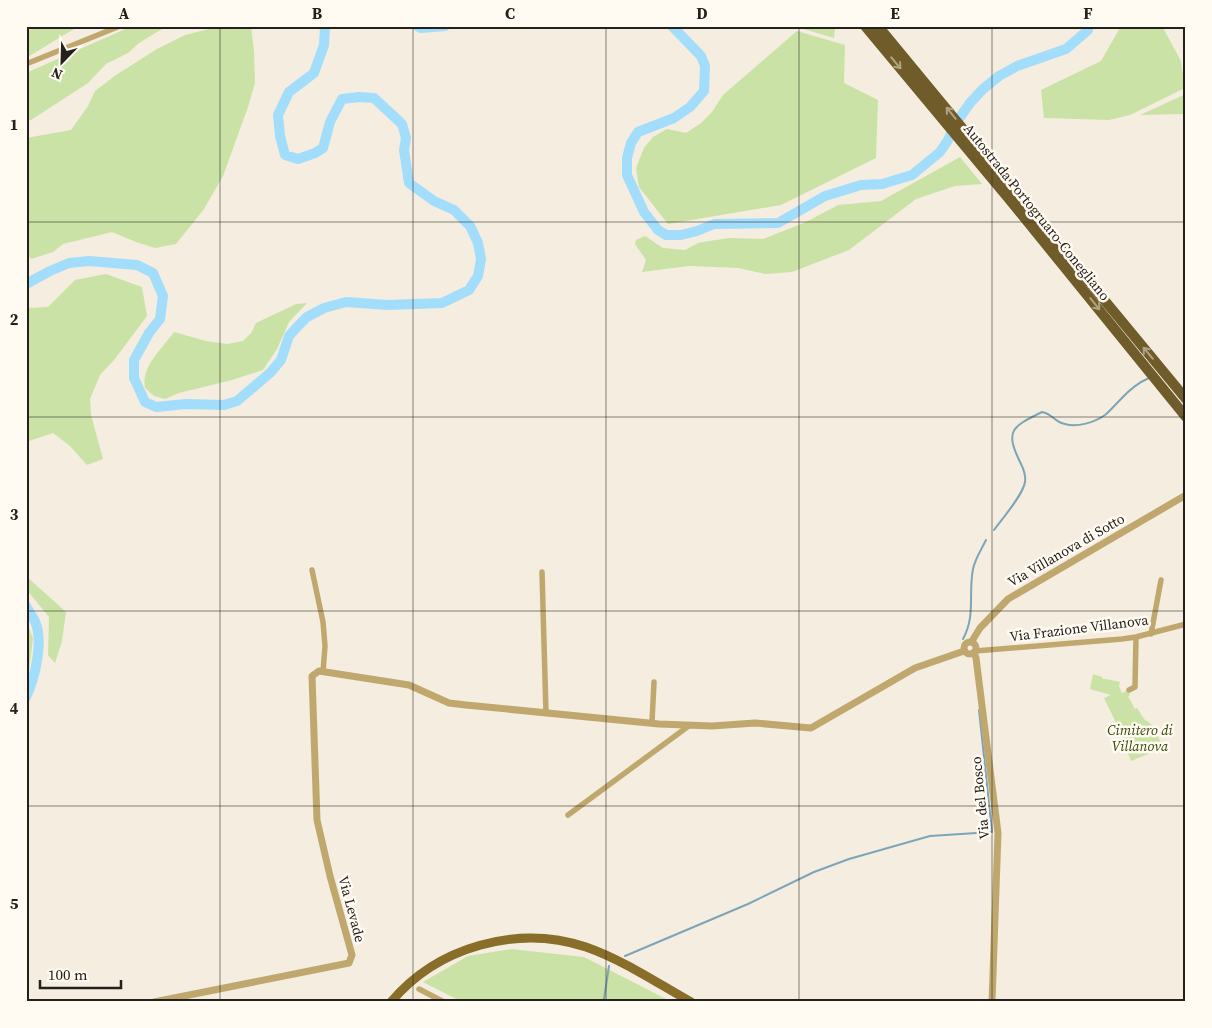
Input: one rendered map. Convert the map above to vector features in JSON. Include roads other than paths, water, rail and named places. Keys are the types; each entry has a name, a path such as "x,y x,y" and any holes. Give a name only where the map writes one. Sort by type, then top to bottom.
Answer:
{"highway":[{"name":"Autostrada Portogruaro-Conegliano","path":"865,26 1012,195"},
{"name":"Autostrada Portogruaro-Conegliano","path":"878,26 1012,195 1173,392 1186,418"},
{"name":"Autostrada Portogruaro-Conegliano","path":"1173,392 1186,398"}],"main road":[{"path":"391,1002 409,982 445,958 468,949 514,938 561,940 586,947 615,960 691,1002"}],"street":[{"path":"26,64 120,26"},
{"name":"Via Villanova di Sotto","path":"972,642 980,628 1008,599 1186,495"},
{"path":"312,570 323,622 325,646 323,672 409,684 449,703 690,725 755,723 811,728 915,668 964,651 969,654 974,652 976,646 972,642 966,643 964,651"},
{"path":"542,572 546,713"},
{"path":"1151,634 1161,580"},
{"name":"Via Frazione Villanova","path":"974,652 1136,637 1186,624"},
{"path":"1129,690 1135,687 1136,637"},
{"name":"Via del Bosco","path":"974,652 998,833 992,1002"},
{"name":"Via Levade","path":"154,1002 349,963 352,955 317,820 312,676 319,671 323,672"},
{"path":"652,722 654,682"},
{"path":"568,815 690,725"},
{"path":"419,989 444,1002"}],"waterway":[{"path":"26,284 69,263 89,261 137,265 153,273 163,296 160,319 149,333 134,360 134,378 145,402 156,407 186,404 224,405 237,401 270,373 281,360 289,336 298,326 307,317 324,308 346,302 388,305 442,303 469,290 478,276 481,259 478,243 470,226 454,210 434,201 409,183 404,150 406,138 402,124 374,98 342,99 330,122 323,148 298,159 285,155 280,136 278,115 289,92 314,73 324,45 325,26"},
{"path":"417,26 421,28 445,26"},
{"path":"672,26 701,56 705,66 704,91 690,107 674,118 638,132 631,143 627,158 627,175 644,212 658,230 666,235 681,235 714,224 778,223 825,196 861,185 882,184 912,175 940,152 958,120 983,89 999,76 1017,66 1066,49 1088,30 1089,26"},
{"path":"994,530 1016,500 1025,482 1024,470 1016,453 1012,437 1018,426 1042,412 1049,414 1058,422 1070,425 1091,422 1105,415 1133,388 1149,378"},
{"path":"963,639 971,613 973,569 986,540"},
{"path":"26,606 36,624 39,641 35,671 26,697"},
{"path":"625,956 748,904 814,872 849,859 930,836 992,832 979,710"},
{"path":"601,1002 604,999 609,966"}],"park label":[{"name":"Cimitero di Villanova","path":"1140,738"}]}
